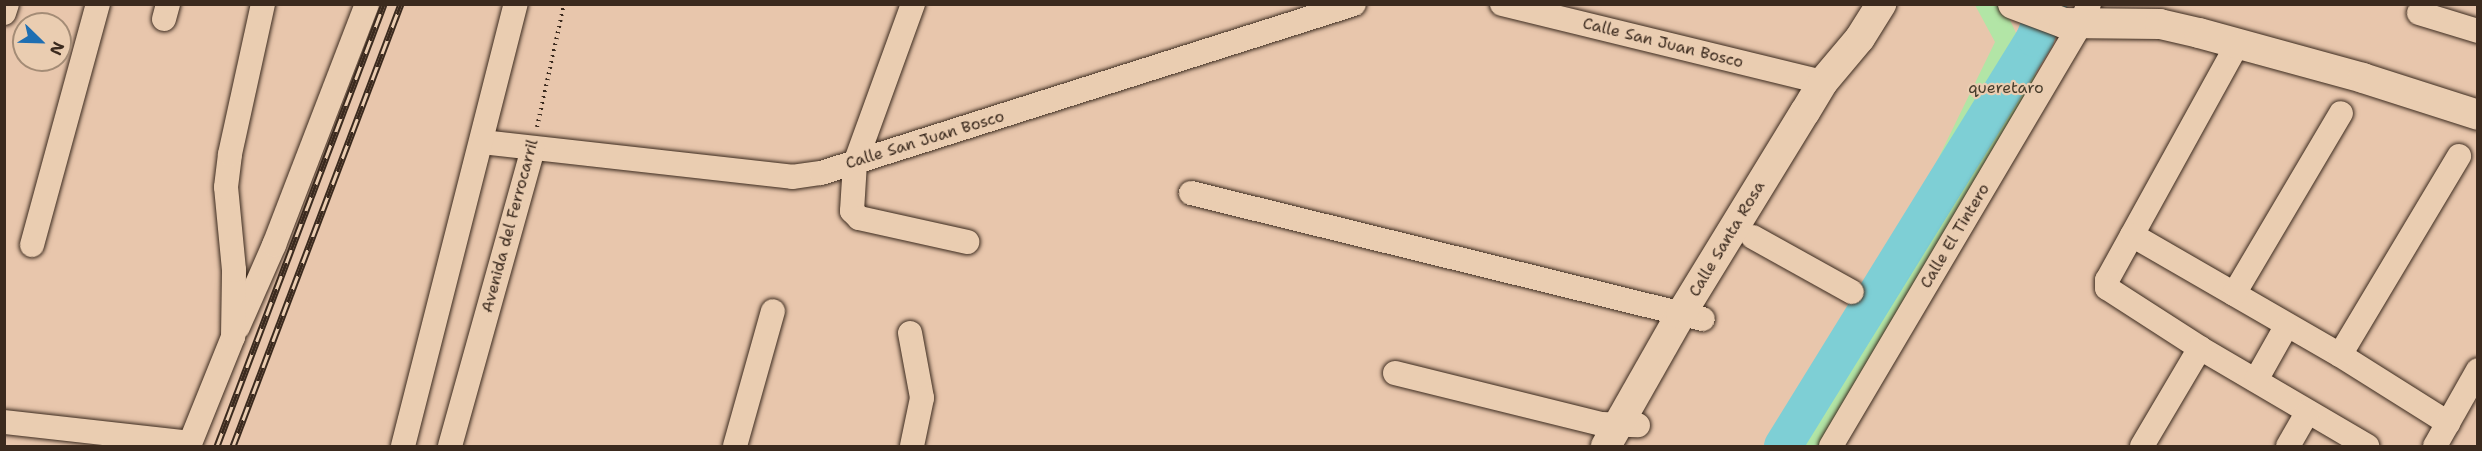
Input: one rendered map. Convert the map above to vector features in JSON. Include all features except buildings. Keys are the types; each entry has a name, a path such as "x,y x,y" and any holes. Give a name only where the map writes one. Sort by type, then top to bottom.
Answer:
{"street":[{"path":"4,14 7,4"},
{"path":"32,245 98,4"},
{"path":"233,337 234,270 226,187 230,154 262,4"},
{"path":"4,422 189,445 274,245 367,4"},
{"path":"403,447 516,4"},
{"path":"913,4 855,162 852,211 854,215 967,242"},
{"name":"Calle San Juan Bosco","path":"482,142 792,177 821,172 855,162 1354,4"},
{"name":"Calle San Juan Bosco","path":"1502,4 1823,82"},
{"name":"Calle Santa Rosa","path":"1622,436 1762,202 1829,108 1860,38 1881,4"},
{"path":"2018,6 2077,17 2160,24 2363,78 2478,115"},
{"path":"2419,13 2466,20"},
{"name":"Calle El Tintero","path":"1831,447 2077,17"},
{"name":"Calle Santa Rosa","path":"1692,316 1753,237 1762,202 1823,82 1860,38"},
{"path":"2238,43 2132,235 2108,280 2107,288 2200,348 2367,447"},
{"path":"2234,294 2341,113"},
{"name":"Avenida del Ferrocarril","path":"450,447 533,149"},
{"path":"2340,355 2459,156"},
{"path":"1191,193 1692,316"},
{"path":"2132,235 2340,355 2448,423"},
{"path":"1753,237 1852,292"},
{"path":"735,447 773,311"},
{"path":"2256,380 2287,325"},
{"path":"910,333 922,398 912,447"},
{"path":"2142,447 2200,348"},
{"path":"2434,447 2478,370"},
{"path":"1395,373 1601,424 1622,436"},
{"path":"2288,447 2308,412"}],"path":[{"name":"Avenida del Ferrocarril","path":"533,149 564,4"}],"green space":[{"name":"queretaro","path":"1975,5 2003,5 2042,89 1826,446 1772,446 1856,327 1995,42"}],"waterway":[{"path":"1783,446 2035,38 2048,4"}],"railway":[{"path":"217,446 384,4"},
{"path":"233,446 401,4"}]}
